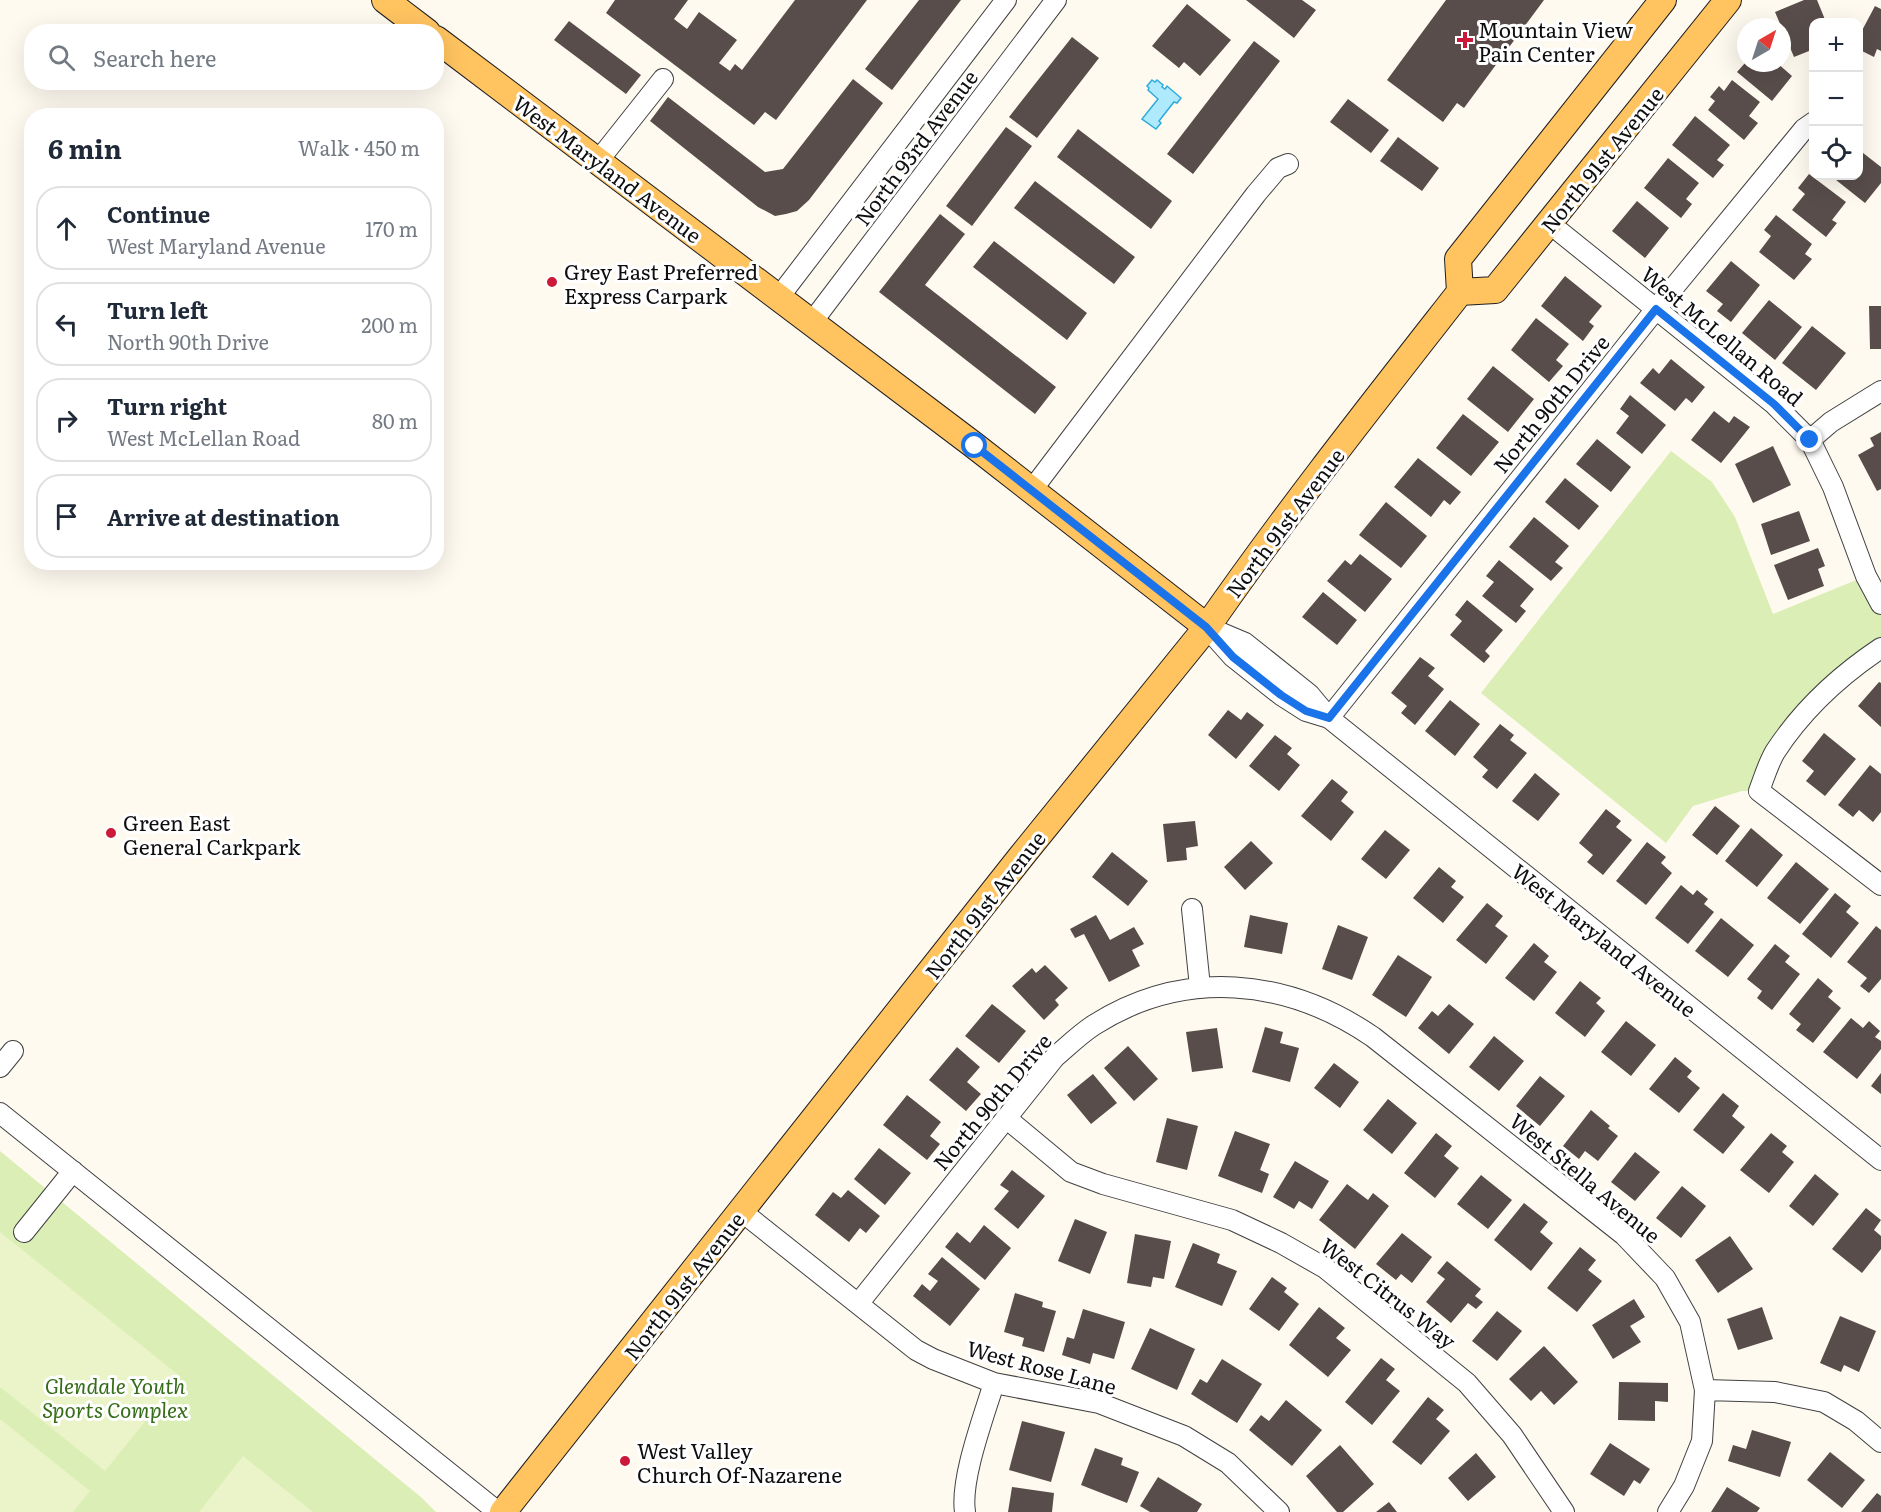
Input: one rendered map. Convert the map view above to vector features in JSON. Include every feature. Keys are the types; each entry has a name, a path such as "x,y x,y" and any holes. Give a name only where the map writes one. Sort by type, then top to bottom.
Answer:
{"main road":[{"path":"385,0 416,24"},
{"path":"1460,292 1458,259 1663,0"},
{"name":"North 91st Avenue","path":"501,1512 1206,627 1369,409 1460,292 1495,291 1728,0"},
{"name":"West Maryland Avenue","path":"444,45 812,322 1206,627"}],"street":[{"name":"North 93rd Avenue","path":"779,297 1006,0"},
{"name":"North 93rd Avenue","path":"812,322 1056,0"},
{"path":"598,161 663,79"},
{"name":"North 90th Drive","path":"1329,718 1656,309 1809,126"},
{"path":"1031,491 1256,194 1278,168 1288,164"},
{"name":"West McLellan Road","path":"1549,223 1774,404 1810,440 1833,488 1866,576 1881,604"},
{"path":"1810,440 1832,422 1881,391"},
{"name":"West Maryland Avenue","path":"1206,627 1233,657 1281,695 1306,711 1329,718 1881,1160"},
{"path":"1881,648 1849,670 1821,695 1800,719 1774,754 1759,791 1881,885"},
{"path":"1192,909 1200,987"},
{"name":"North 90th Drive","path":"858,1304 1055,1057 1093,1026 1121,1009 1147,999 1200,987 1238,987"},
{"name":"West Stella Avenue","path":"1238,987 1298,998 1350,1021 1396,1053 1623,1235 1665,1278 1690,1322 1705,1390 1702,1441 1684,1486 1668,1512"},
{"path":"0,1113 501,1512"},
{"name":"West Citrus Way","path":"1006,1118 1071,1172 1102,1184 1232,1220 1281,1243 1325,1268 1467,1383 1512,1435 1564,1512"},
{"path":"24,1232 73,1171"},
{"name":"West Rose Lane","path":"741,1211 924,1354 994,1383 1099,1403 1184,1436 1228,1463 1279,1512"},
{"path":"964,1512 963,1502 973,1454 994,1383"},
{"path":"1705,1390 1775,1392 1824,1402 1856,1421 1881,1442"}],"green space":[{"path":"1671,451 1712,482 1735,517 1773,614 1866,576 1881,604 1881,648 1821,695 1759,791 1742,791 1693,806 1666,843 1481,693"},
{"name":"Glendale Youth Sports Complex","path":"0,1151 422,1498 436,1512 0,1512"},
{"path":"0,1232 181,1377 105,1471 0,1387"},
{"path":"0,1419 90,1491 73,1512 0,1512"},
{"path":"243,1456 313,1512 199,1512"}],"water":[{"path":"1152,80 1155,82 1157,80 1165,89 1167,86 1181,98 1177,103 1174,102 1159,121 1161,123 1156,129 1142,119 1158,99 1148,90 1147,86"}],"building":[{"path":"615,0 688,0 674,19 687,29 699,12 737,40 719,63 730,71 735,64 742,70 795,0 867,0 776,120 765,112 754,125 606,13"},
{"path":"919,0 961,0 892,90 865,69"},
{"path":"1246,0 1302,0 1316,10 1294,38"},
{"name":"Mountain View Pain Center","path":"1446,0 1544,0 1464,108 1457,103 1443,122 1387,80"},
{"path":"1804,0 1817,0 1824,18 1809,18 1809,51 1794,57 1791,50 1791,18 1778,18 1775,12"},
{"path":"1187,4 1231,40 1200,76 1184,62 1179,68 1152,46"},
{"path":"1875,6 1881,9 1881,51 1877,49 1874,57 1863,52 1863,29"},
{"path":"569,21 641,75 626,94 554,40"},
{"path":"1072,37 1099,58 1037,138 1009,117"},
{"path":"1254,41 1280,61 1193,174 1167,154"},
{"path":"1737,72 1787,72 1792,76 1772,101"},
{"path":"853,79 883,103 809,200 797,211 786,214 775,216 758,207 650,121 668,97 765,172 783,169"},
{"path":"1732,80 1760,102 1749,116 1758,123 1744,140 1708,110 1715,101 1710,97 1719,86 1724,91"},
{"path":"1348,99 1389,130 1371,153 1330,122"},
{"path":"1695,116 1730,145 1717,160 1724,165 1713,178 1672,145"},
{"path":"1006,127 1032,146 972,226 946,206"},
{"path":"1078,129 1172,201 1151,229 1057,157"},
{"path":"1398,137 1439,168 1422,191 1380,161"},
{"path":"1863,153 1881,167 1881,183 1865,203 1836,180 1863,180"},
{"path":"1668,158 1699,183 1686,199 1692,204 1681,218 1644,188"},
{"path":"1809,174 1809,180 1817,180 1846,202 1832,220 1837,223 1826,237 1792,210 1805,194 1798,188"},
{"path":"1035,181 1135,257 1114,284 1014,208"},
{"path":"1637,201 1669,228 1645,258 1612,231"},
{"path":"940,214 965,234 925,285 1056,387 1035,414 879,292"},
{"path":"1776,215 1812,244 1805,254 1812,259 1794,280 1759,252 1771,236 1764,230"},
{"path":"994,241 1087,313 1067,340 973,267"},
{"path":"1731,261 1760,285 1731,322 1717,311 1723,304 1706,291"},
{"path":"1565,276 1602,306 1589,322 1594,326 1583,341 1541,306"},
{"path":"1769,300 1802,327 1775,360 1742,333"},
{"path":"1869,306 1881,306 1881,349 1870,349"},
{"path":"1536,318 1569,344 1556,360 1563,366 1549,382 1511,350"},
{"path":"1812,326 1846,353 1816,390 1782,363"},
{"path":"1671,359 1705,387 1692,403 1686,398 1675,411 1640,383 1653,368 1659,374"},
{"path":"1493,366 1534,399 1508,432 1467,399"},
{"path":"1630,395 1666,425 1642,454 1616,433 1629,416 1620,409"},
{"path":"1714,411 1729,423 1734,416 1750,427 1721,463 1691,440"},
{"path":"1463,414 1499,442 1471,476 1436,448"},
{"path":"1881,432 1881,489 1877,491 1858,455 1874,446 1870,438"},
{"path":"1597,439 1631,467 1611,492 1576,464"},
{"path":"1773,446 1791,485 1753,503 1735,464"},
{"path":"1418,458 1461,492 1450,505 1444,500 1431,517 1394,487"},
{"path":"1565,478 1599,506 1579,530 1545,502"},
{"path":"1386,502 1427,536 1401,568 1359,535"},
{"path":"1799,511 1810,541 1771,555 1761,524"},
{"path":"1534,517 1569,546 1555,562 1563,568 1551,581 1509,547"},
{"path":"1818,548 1825,566 1818,569 1824,586 1788,600 1774,565"},
{"path":"1360,554 1392,579 1365,612 1327,581 1345,560 1351,565"},
{"path":"1499,560 1534,589 1520,606 1526,611 1516,623 1482,596 1494,582 1486,576"},
{"path":"1323,592 1357,620 1337,645 1302,617"},
{"path":"1467,600 1503,630 1485,651 1490,656 1484,663 1450,635 1462,621 1455,615"},
{"path":"1420,657 1435,668 1428,676 1444,689 1415,725 1401,713 1407,706 1391,693"},
{"path":"1879,682 1881,683 1881,727 1858,706"},
{"path":"1450,700 1480,724 1455,756 1425,731"},
{"path":"1228,710 1241,720 1247,712 1264,725 1236,759 1208,735"},
{"path":"1500,724 1514,735 1510,740 1527,753 1497,789 1482,777 1488,770 1473,757"},
{"path":"1824,733 1856,759 1825,796 1806,781 1814,771 1802,761"},
{"path":"1275,735 1292,748 1287,754 1300,765 1279,791 1249,766"},
{"path":"1870,765 1881,774 1881,812 1873,822 1859,810 1853,817 1838,805"},
{"path":"1535,773 1560,794 1538,821 1512,801"},
{"path":"1332,779 1348,792 1341,801 1354,812 1331,841 1301,816"},
{"path":"1715,806 1740,826 1717,855 1692,835"},
{"path":"1606,809 1621,821 1616,827 1632,840 1603,875 1587,862 1593,855 1579,843"},
{"path":"1195,821 1198,846 1186,848 1187,860 1167,862 1163,824"},
{"path":"1751,828 1783,855 1757,887 1725,861"},
{"path":"1385,830 1410,850 1386,879 1361,859"},
{"path":"1251,841 1273,863 1245,890 1224,867"},
{"path":"1647,842 1666,857 1661,863 1672,873 1646,905 1616,881"},
{"path":"1112,852 1148,881 1128,906 1092,877"},
{"path":"1796,862 1829,889 1800,924 1767,898"},
{"path":"1439,867 1456,881 1451,887 1464,897 1443,923 1413,898"},
{"path":"1681,885 1693,895 1697,890 1708,899 1704,904 1714,912 1688,944 1655,918"},
{"path":"1835,893 1851,906 1846,912 1859,923 1831,958 1802,934"},
{"path":"1487,903 1503,916 1495,926 1508,936 1486,964 1456,940"},
{"path":"1096,915 1110,940 1134,927 1144,944 1132,950 1140,966 1109,982 1084,934 1075,938 1070,929"},
{"path":"1250,915 1288,923 1282,954 1244,947"},
{"path":"1721,918 1754,945 1728,977 1695,951"},
{"path":"1338,925 1368,937 1352,980 1322,969"},
{"path":"1876,926 1881,930 1881,979 1869,993 1860,986 1867,978 1847,962"},
{"path":"1534,943 1549,956 1544,962 1557,972 1534,1001 1505,978"},
{"path":"1775,944 1790,956 1785,962 1800,974 1772,1010 1757,998 1762,991 1747,979"},
{"path":"1398,955 1432,977 1406,1017 1372,995"},
{"path":"1045,965 1068,988 1055,1000 1059,1005 1044,1020 1012,986 1032,968 1036,973"},
{"path":"1818,978 1833,991 1828,997 1841,1008 1813,1043 1796,1030 1801,1024 1789,1014"},
{"path":"1580,981 1601,998 1596,1003 1605,1011 1585,1037 1555,1013"},
{"path":"992,1004 1026,1031 999,1063 965,1036"},
{"path":"1449,1004 1474,1024 1449,1054 1418,1028 1432,1011 1438,1016"},
{"path":"1851,1018 1863,1028 1869,1021 1880,1031 1875,1037 1881,1041 1881,1049 1857,1079 1823,1052"},
{"path":"1626,1021 1656,1045 1631,1076 1601,1052"},
{"path":"1265,1027 1283,1032 1280,1043 1299,1048 1290,1082 1252,1072"},
{"path":"1217,1028 1223,1068 1192,1072 1186,1032"},
{"path":"1494,1036 1524,1061 1499,1091 1469,1067"},
{"path":"1128,1046 1158,1079 1134,1101 1104,1068"},
{"path":"957,1047 980,1067 967,1082 981,1094 966,1111 929,1080"},
{"path":"1675,1057 1692,1071 1687,1077 1700,1088 1679,1113 1649,1089"},
{"path":"1334,1063 1359,1082 1340,1108 1314,1088"},
{"path":"1881,1073 1881,1094 1871,1086"},
{"path":"1093,1074 1117,1103 1091,1124 1067,1095"},
{"path":"1540,1076 1565,1096 1540,1126 1516,1106"},
{"path":"1723,1093 1739,1106 1732,1116 1745,1127 1723,1154 1693,1130"},
{"path":"907,1095 941,1122 930,1136 940,1144 927,1160 883,1125"},
{"path":"1388,1099 1417,1123 1392,1154 1363,1130"},
{"path":"1591,1110 1618,1136 1598,1161 1585,1151 1579,1159 1563,1146"},
{"path":"1167,1118 1198,1126 1187,1170 1156,1162"},
{"path":"1235,1131 1270,1144 1260,1170 1269,1174 1262,1193 1218,1176"},
{"path":"1436,1133 1452,1146 1444,1156 1459,1168 1435,1198 1404,1173"},
{"path":"1771,1133 1787,1146 1782,1152 1794,1162 1769,1193 1740,1170"},
{"path":"879,1148 911,1173 885,1205 854,1179"},
{"path":"1635,1152 1660,1172 1635,1201 1611,1182"},
{"path":"1295,1161 1329,1181 1312,1209 1299,1201 1294,1209 1273,1197"},
{"path":"1012,1170 1045,1196 1018,1229 994,1209 1009,1191 1000,1185"},
{"path":"1815,1174 1839,1194 1813,1226 1789,1206"},
{"path":"1481,1175 1512,1200 1488,1229 1457,1204"},
{"path":"1347,1184 1368,1200 1373,1193 1389,1206 1355,1249 1319,1220"},
{"path":"1682,1186 1706,1206 1681,1238 1656,1218"},
{"path":"848,1190 880,1216 866,1233 860,1228 849,1242 815,1215 833,1192 841,1198"},
{"path":"1524,1203 1548,1222 1540,1232 1553,1243 1531,1271 1494,1240"},
{"path":"1866,1208 1881,1220 1874,1230 1881,1236 1881,1249 1862,1273 1832,1249"},
{"path":"1075,1219 1107,1232 1090,1274 1058,1261"},
{"path":"984,1225 1011,1248 985,1280 945,1247 957,1232 970,1243"},
{"path":"1402,1233 1432,1257 1412,1283 1401,1274 1396,1280 1376,1264"},
{"path":"1135,1234 1171,1241 1164,1279 1153,1277 1151,1287 1127,1283"},
{"path":"1730,1236 1753,1269 1718,1293 1695,1260"},
{"path":"1193,1243 1220,1254 1217,1263 1237,1271 1222,1306 1175,1287"},
{"path":"1580,1247 1596,1260 1588,1270 1602,1281 1577,1312 1547,1288"},
{"path":"942,1257 980,1289 950,1326 913,1296 922,1284 930,1291 938,1281 928,1274"},
{"path":"1447,1261 1481,1289 1475,1296 1483,1302 1476,1309 1468,1303 1451,1323 1426,1302 1445,1279 1437,1273"},
{"path":"1272,1277 1287,1288 1284,1292 1299,1304 1279,1331 1249,1309"},
{"path":"1015,1293 1043,1302 1042,1307 1056,1311 1044,1352 1022,1346 1024,1338 1004,1332"},
{"path":"1634,1299 1645,1317 1630,1326 1641,1342 1613,1359 1592,1325"},
{"path":"1319,1307 1345,1328 1336,1338 1351,1350 1328,1377 1289,1345"},
{"path":"1762,1307 1773,1339 1738,1350 1727,1319"},
{"path":"1083,1309 1125,1322 1114,1359 1093,1353 1090,1364 1062,1355 1067,1337 1074,1339"},
{"path":"1497,1311 1522,1331 1497,1361 1472,1341"},
{"path":"1840,1316 1876,1331 1859,1372 1844,1365 1841,1372 1820,1363"},
{"path":"1150,1328 1195,1349 1177,1390 1131,1369"},
{"path":"1544,1346 1578,1382 1554,1405 1541,1391 1531,1401 1509,1379"},
{"path":"1381,1358 1395,1369 1386,1380 1400,1391 1372,1425 1345,1402"},
{"path":"1222,1359 1262,1384 1237,1423 1191,1394 1200,1379 1207,1383"},
{"path":"1619,1382 1668,1383 1668,1402 1655,1401 1655,1421 1618,1420"},
{"path":"1428,1397 1444,1410 1436,1419 1450,1431 1421,1465 1392,1442"},
{"path":"1286,1400 1322,1430 1292,1466 1249,1430 1261,1415 1269,1421"},
{"path":"1022,1421 1065,1432 1051,1482 1009,1470"},
{"path":"1752,1430 1791,1442 1780,1477 1728,1461 1733,1445 1746,1449"},
{"path":"1610,1443 1650,1469 1640,1484 1634,1480 1624,1496 1590,1474"},
{"path":"1340,1445 1374,1484 1343,1512 1337,1512 1306,1476"},
{"path":"1095,1448 1123,1458 1121,1465 1139,1472 1127,1503 1081,1485"},
{"path":"1830,1452 1865,1480 1842,1508 1807,1480"},
{"path":"1476,1453 1496,1477 1468,1501 1448,1478"},
{"path":"1158,1477 1202,1504 1197,1512 1150,1512 1140,1506"},
{"path":"1012,1487 1054,1493 1052,1512 1008,1512"},
{"path":"1727,1487 1760,1508 1757,1512 1711,1512"},
{"path":"1877,1493 1881,1496 1881,1512 1861,1512"},
{"path":"1389,1502 1397,1512 1376,1512"}],"place":[{"name":"Mountain View Pain Center","path":"1465,40"},
{"name":"Grey East Preferred Express Carpark","path":"552,282"},
{"name":"Green East General Carkpark","path":"111,833"},
{"name":"West Valley Church Of-Nazarene","path":"625,1461"}],"route":[{"path":"975,446 1206,627 1233,657 1281,695 1306,711 1329,718 1656,309 1774,404 1810,440"}]}
